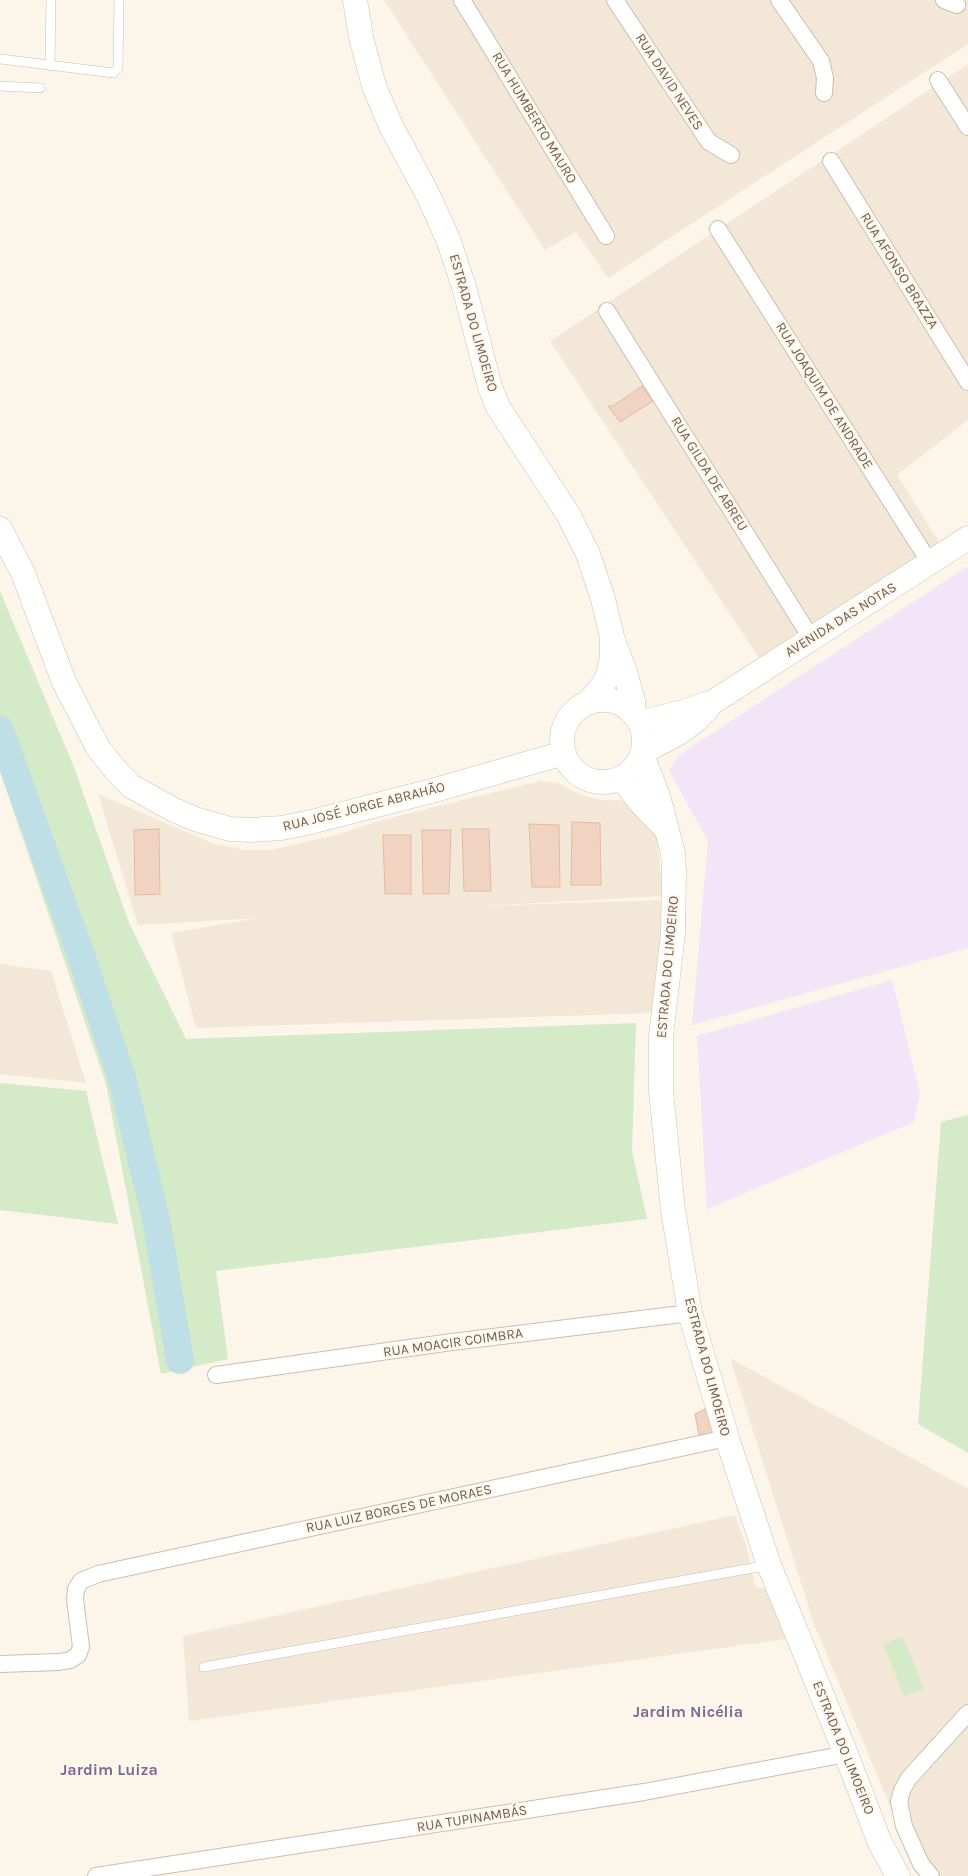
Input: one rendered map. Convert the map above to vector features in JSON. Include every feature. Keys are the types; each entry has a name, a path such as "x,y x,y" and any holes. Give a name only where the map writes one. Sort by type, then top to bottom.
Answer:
{"main road":[{"name":"ESTRADA DO LIMOEIRO","path":"355,0 361,37 374,86 391,126 428,195 448,239 464,287 490,387 498,407 568,514 580,539 594,573 612,637 625,672 637,718"},
{"name":"RUA JOSÉ JORGE ABRAHÃO","path":"0,529 23,573 64,682 98,748 131,786 172,810 194,819 230,830 281,828 434,790 564,753"},
{"name":"AVENIDA DAS NOTAS","path":"622,778 637,764 643,754 694,722 713,702 968,538"},
{"name":"ESTRADA DO LIMOEIRO","path":"588,703 608,676 612,657 612,637"},
{"path":"622,778 611,782 599,782 587,779 573,768 564,753 563,733 572,715 588,703 600,700 624,706 637,718 644,737 643,754"},
{"name":"AVENIDA DAS NOTAS","path":"637,718 683,712 713,702"},
{"name":"ESTRADA DO LIMOEIRO","path":"643,754 658,796 673,853 675,906 663,1014 660,1059 661,1091 673,1210 690,1313 727,1438 769,1565 880,1843 898,1876"},
{"name":"ESTRADA DO LIMOEIRO","path":"622,778 640,802 666,828"}],"street":[{"name":"RUA HUMBERTO MAURO","path":"462,0 606,236"},
{"name":"RUA DAVID NEVES","path":"616,0 706,137 714,146 731,155"},
{"path":"779,0 821,61 825,78 824,94"},
{"path":"938,80 968,127"},
{"name":"RUA AFONSO BRAZZA","path":"831,161 968,382"},
{"name":"RUA JOAQUIM DE ANDRADE","path":"718,230 930,563"},
{"name":"RUA GILDA DE ABREU","path":"607,311 811,638"},
{"name":"RUA MOACIR COIMBRA","path":"216,1375 452,1342 690,1313"},
{"name":"RUA LUIZ BORGES DE MORAES","path":"0,1664 59,1662 70,1660 78,1655 81,1647 75,1599 76,1589 81,1581 98,1574 727,1438"},
{"path":"931,1876 921,1864 904,1826 900,1811 902,1790 909,1778 968,1713"},
{"name":"RUA TUPINAMBÁS","path":"96,1876 644,1792 846,1754"}],"lane":[{"path":"50,66 51,0"},
{"path":"0,59 113,73 117,71 119,0"},
{"path":"0,86 40,88"},
{"path":"204,1667 769,1565"}],"shaded area":[{"path":"384,0 968,0 968,44 608,278 576,232 545,250"},
{"path":"968,64 968,420 897,475 942,547 759,658 550,341"},
{"path":"968,566 968,948 692,1025 708,841 669,770 679,755"},
{"path":"540,781 558,783 578,794 600,800 629,801 656,831 663,896 480,906 665,900 653,1013 196,1028 171,933 259,918 138,925 98,794 214,844 245,850 271,850 337,835 386,819"},
{"path":"0,964 51,971 86,1083 0,1074"},
{"path":"892,980 920,1094 914,1122 707,1209 697,1036"},
{"path":"730,1358 968,1489 968,1876 921,1876 918,1873 814,1624"},
{"path":"735,1515 748,1552 755,1587 767,1589 787,1639 189,1721 183,1636"}],"green space":[{"path":"0,591 74,767 129,923 186,1039 636,1023 632,1151 647,1219 216,1271 228,1359 161,1374 106,1084 0,771"},
{"path":"0,1083 86,1091 118,1224 0,1210"},
{"path":"968,1115 968,1453 918,1424 941,1122"},
{"path":"903,1637 924,1689 904,1696 883,1644"}],"building":[{"path":"642,386 653,401 620,422 608,406 613,406"},
{"path":"572,822 600,823 601,885 571,885"},
{"path":"529,824 559,825 560,887 532,887"},
{"path":"159,829 160,894 135,895 134,830"},
{"path":"462,829 489,829 491,891 464,891"},
{"path":"422,830 451,830 449,894 423,894"},
{"path":"383,835 411,835 411,894 385,894"},
{"path":"705,1409 714,1433 699,1436 695,1414"}],"waterway":[{"path":"0,730 83,961 123,1082 156,1220 180,1360"}],"district":[{"name":"Jardim Nicélia","path":"688,1712"},
{"name":"Jardim Luiza","path":"109,1770"}]}
